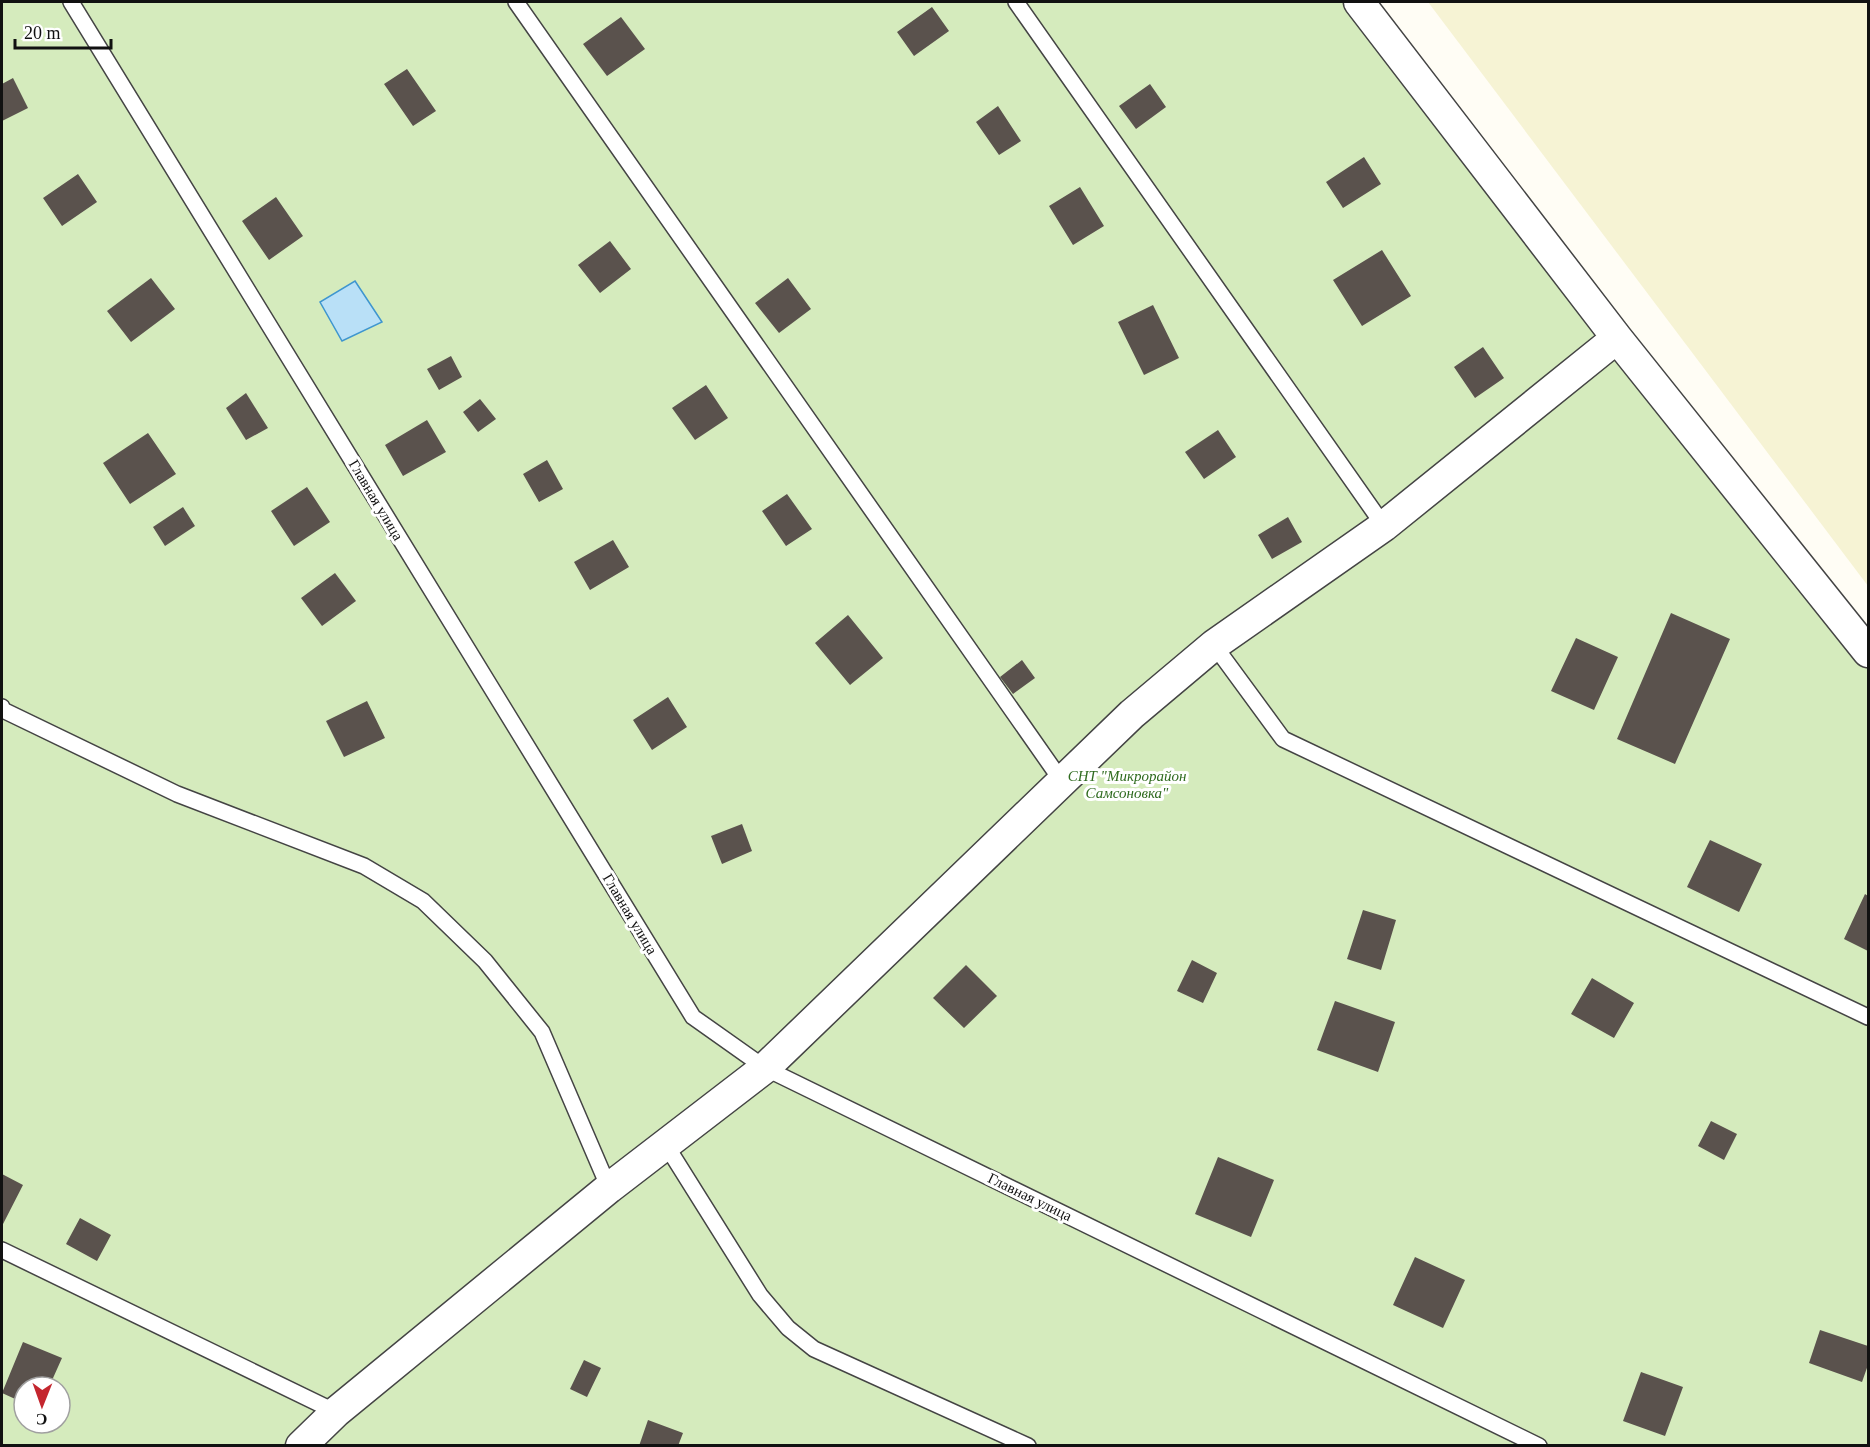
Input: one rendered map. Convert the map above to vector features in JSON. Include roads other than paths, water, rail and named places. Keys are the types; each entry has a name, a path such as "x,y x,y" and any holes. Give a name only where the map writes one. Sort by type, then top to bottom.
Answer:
{"street":[{"path":"1359,2 1617,338 1869,652"},
{"path":"300,1446 336,1412 609,1188 765,1068 1061,780 1132,714 1214,645 1384,526 1617,338"}],"lane":[{"name":"Главная улица","path":"70,2 693,1017 765,1068 1539,1446"},
{"path":"516,2 1061,780"},
{"path":"1016,2 1384,526"},
{"path":"1214,645 1283,739 1869,1017"},
{"path":"2,707 3,710 177,794 364,866 423,901 485,961 542,1032 609,1188"},
{"path":"666,1145 760,1295 788,1328 814,1349 1028,1446"},
{"path":"2,1250 336,1412"}],"water":[{"path":"355,281 382,322 342,341 320,302"}],"park label":[{"name":"СНТ \"Микрорайон Самсоновка\"","path":"1127,784"}]}
